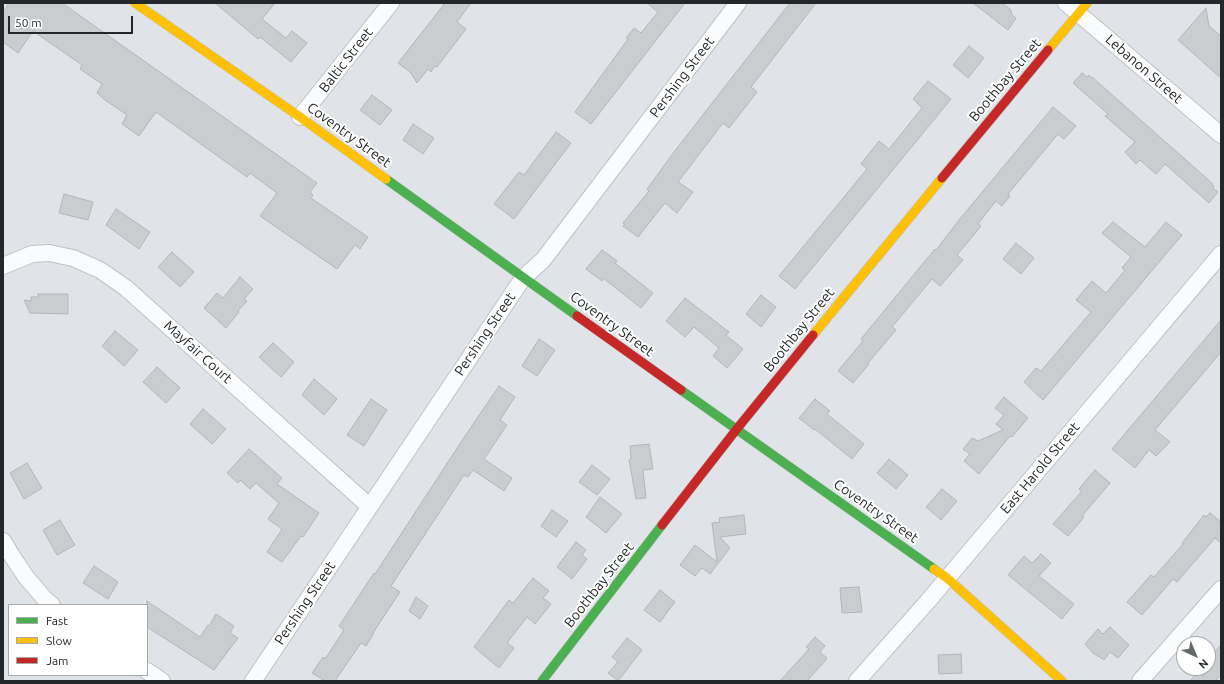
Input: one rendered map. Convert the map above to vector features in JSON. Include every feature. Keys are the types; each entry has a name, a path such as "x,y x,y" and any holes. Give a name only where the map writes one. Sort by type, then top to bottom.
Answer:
{"street":[{"name":"Coventry Street","path":"135,3 300,118 736,430 947,578 1062,681"},
{"name":"Baltic Street","path":"300,118 391,3"},
{"name":"Pershing Street","path":"253,681 523,278 543,260 738,3"},
{"name":"Lebanon Street","path":"1066,3 1083,8 1221,135"},
{"name":"Boothbay Street","path":"542,681 736,430 887,244 1083,8"},
{"name":"Mayfair Court","path":"3,266 32,254 49,253 73,258 100,270 126,288 370,506"},
{"name":"East Harold Street","path":"857,681 947,578 1221,254"},
{"path":"3,541 26,576 51,604"},
{"path":"1140,681 1221,590"},
{"path":"148,672 162,681"}],"building":[{"path":"9,3 62,3 317,183 310,192 313,195 311,198 368,237 360,249 355,245 337,269 260,216 277,193 250,173 247,177 156,112 139,136 122,124 127,115 97,93 102,84 80,69 82,65 33,31 18,53 3,42 3,12"},
{"path":"215,3 275,3 262,19 286,38 292,31 307,43 291,62 260,37 258,39"},
{"path":"445,3 471,3 457,22 466,29 437,67 435,66 431,72 428,69 417,83 411,73 398,63"},
{"path":"647,3 685,3 591,124 575,112 628,39 626,38 634,28 641,33 658,12"},
{"path":"790,3 816,3 751,87 757,92 729,128 723,123 678,182 693,192 677,213 665,203 638,237 623,226 625,224 623,223 649,191 647,189 674,152"},
{"path":"973,3 1002,3 1010,9 1011,14 1016,18 1008,30"},
{"path":"1206,8 1209,26 1221,36 1221,78 1178,40"},
{"path":"969,46 984,58 968,78 953,65"},
{"path":"1082,73 1087,77 1089,75 1091,78 1092,77 1212,183 1214,186 1213,188 1218,192 1209,203 1165,164 1156,174 1140,160 1136,164 1125,152 1135,142 1105,116 1108,114 1073,83"},
{"path":"928,81 951,99 795,289 779,276 867,169 861,164 879,141 889,149 922,108 913,99"},
{"path":"372,95 392,110 380,125 360,110"},
{"path":"1053,107 1076,126 1064,139 1058,134 1008,194 1010,196 1002,206 996,201 978,224 981,226 957,255 963,260 940,286 932,279 892,327 896,330 853,383 838,371 863,341 861,339"},
{"path":"413,124 434,138 423,154 403,140"},
{"path":"556,132 571,143 514,219 494,204 519,172 524,175"},
{"path":"64,194 93,202 88,220 59,213"},
{"path":"116,209 150,232 139,249 106,225"},
{"path":"1113,222 1145,247 1166,222 1182,235 1043,400 1024,382 1036,368 1041,371 1091,312 1076,300 1092,281 1106,293 1125,270 1122,268 1131,257 1102,233"},
{"path":"1016,243 1034,258 1021,274 1003,259"},
{"path":"602,250 617,261 615,263 653,293 641,308 603,278 602,281 586,269"},
{"path":"172,252 194,272 180,287 158,267"},
{"path":"240,277 253,289 244,299 247,301 226,328 204,308 217,293 223,298"},
{"path":"38,294 68,294 68,314 30,313 24,300 31,301 31,297 38,297"},
{"path":"761,295 776,307 761,327 746,314"},
{"path":"685,298 729,332 726,335 743,349 727,368 713,356 719,348 694,327 685,337 666,321"},
{"path":"1221,320 1221,352 1155,430 1170,442 1156,456 1149,450 1135,468 1112,449"},
{"path":"115,331 138,350 124,366 102,346"},
{"path":"539,339 555,350 537,376 522,366"},
{"path":"273,343 294,362 281,377 259,357"},
{"path":"157,367 180,388 166,403 143,382"},
{"path":"314,379 337,399 324,415 302,395"},
{"path":"499,386 515,397 500,420 507,425 484,459 512,478 504,491 473,470 468,477 464,475 391,586 400,592 366,646 361,643 335,681 325,681 312,673 323,657 325,659 344,630 339,626"},
{"path":"1004,397 1028,418 1012,437 1010,436 979,474 964,461 970,454 963,449 972,438 978,441 1003,430 996,424 1004,415 995,408"},
{"path":"371,399 387,410 364,446 347,435"},
{"path":"815,399 830,411 827,414 864,444 852,459 799,418"},
{"path":"203,409 226,429 212,444 190,424"},
{"path":"649,444 653,469 643,470 646,498 636,499 629,460 631,459 630,446"},
{"path":"249,449 282,478 277,484 319,513 303,537 301,536 282,562 267,552 282,529 268,519 279,503 256,483 250,489 240,480 238,483 227,473"},
{"path":"889,459 908,475 896,489 877,473"},
{"path":"27,463 42,488 24,499 10,473"},
{"path":"592,465 610,479 597,495 579,482"},
{"path":"1095,470 1110,483 1082,516 1084,517 1068,536 1053,524 1082,491 1079,489"},
{"path":"942,489 957,501 941,520 926,507"},
{"path":"600,497 622,514 606,533 586,517"},
{"path":"552,510 568,521 556,537 541,526"},
{"path":"1210,513 1221,522 1221,543 1215,538 1177,582 1173,579 1142,615 1127,602 1151,575 1154,577 1183,544 1182,543 1204,515 1206,517"},
{"path":"744,515 746,534 720,537 730,548 710,574 702,568 695,576 680,565 695,545 717,562 712,523 720,522 719,518"},
{"path":"60,520 75,545 57,555 43,530"},
{"path":"576,542 586,550 582,555 587,559 572,579 557,567"},
{"path":"1041,554 1051,563 1039,576 1074,604 1062,619 1008,575 1024,556 1032,563"},
{"path":"94,566 118,582 108,599 83,583"},
{"path":"533,578 549,591 543,598 551,604 535,624 527,617 507,643 514,648 499,668 474,647 509,600 513,603"},
{"path":"859,587 862,612 842,613 840,588"},
{"path":"660,590 675,602 660,622 644,610"},
{"path":"416,597 428,606 420,619 409,611"},
{"path":"147,601 200,637 216,614 234,626 230,633 238,638 214,670 148,628"},
{"path":"1110,627 1129,645 1118,658 1110,652 1104,660 1093,653 1085,644 1098,629 1103,634"},
{"path":"815,637 825,646 820,652 827,658 825,661 807,681 780,681 809,649 806,647"},
{"path":"627,638 642,650 618,681 608,673 618,662 612,657"},
{"path":"1221,645 1221,675 1215,681 1190,681 1194,676 1216,676 1216,651"},
{"path":"961,654 962,673 939,674 938,655"}],"traffic: fast":[{"path":"386,179 577,316"},
{"path":"681,390 934,569"},
{"path":"542,681 662,525"}],"traffic: slow":[{"path":"135,3 300,117 386,179"},
{"path":"1048,50 1087,3"},
{"path":"813,335 942,178"},
{"path":"934,569 947,578 1062,681"}],"traffic: jam":[{"path":"942,178 1048,50"},
{"path":"577,316 681,390"},
{"path":"662,525 813,335"}]}
